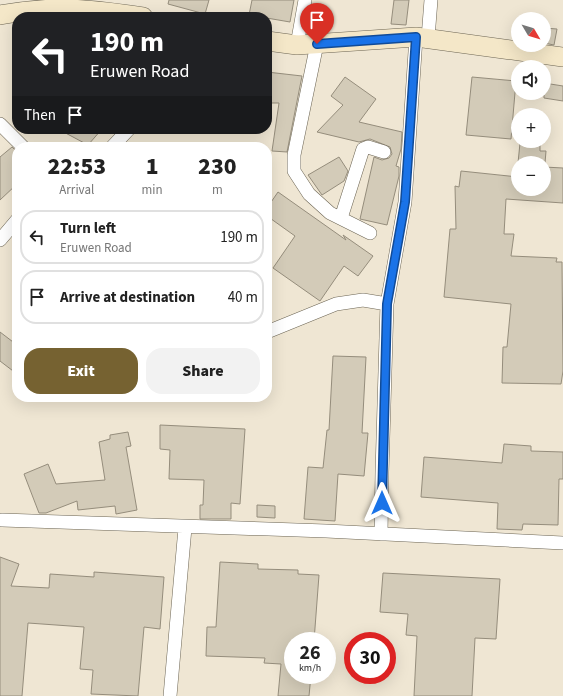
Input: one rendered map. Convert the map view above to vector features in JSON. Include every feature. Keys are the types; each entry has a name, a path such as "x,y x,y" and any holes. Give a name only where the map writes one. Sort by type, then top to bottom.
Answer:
{"street":[{"path":"297,45 305,0"},
{"path":"382,534 382,465 387,304 405,202 422,38 431,0"},
{"path":"15,12 30,9 82,4 120,12"},
{"path":"0,15 12,13"},
{"path":"272,42 297,45 422,38 563,57"},
{"path":"317,44 294,155 294,171 309,194 330,213 370,233"},
{"path":"0,124 17,142"},
{"path":"117,142 124,134"},
{"path":"341,218 363,149 368,147 384,152"},
{"path":"0,240 12,226"},
{"path":"272,330 336,304 363,300 387,304"},
{"path":"2,520 185,528 382,534 563,543"},
{"path":"170,696 185,528"}],"building":[{"path":"169,0 209,0 206,12 198,12 168,4"},
{"path":"252,0 294,0 290,22 272,19 272,12 250,12"},
{"path":"394,0 409,0 406,25 391,24"},
{"path":"551,29 557,29 554,45 551,44"},
{"path":"272,73 302,76 287,152 272,151 279,103 272,103"},
{"path":"345,77 376,99 359,122 402,132 401,149 396,166 399,167 399,176 387,225 360,219 374,157 382,160 389,158 392,154 390,147 370,139 359,142 317,132 343,105 331,96"},
{"path":"472,77 511,81 511,100 514,100 514,108 511,108 511,139 466,135"},
{"path":"551,84 563,86 563,101 551,99"},
{"path":"67,134 98,134 91,142 82,142"},
{"path":"12,147 12,189 0,200 0,157"},
{"path":"520,148 540,148 540,151 546,151 546,156 519,156"},
{"path":"339,157 348,171 344,181 322,195 308,175"},
{"path":"551,167 563,168 563,203 506,199 504,234 514,234 511,256 557,258 556,262 562,262 563,371 561,384 502,383 503,347 507,347 511,304 444,297 450,229 456,229 455,186 459,187 461,171 511,176 511,196 551,196"},
{"path":"278,192 346,240 343,235 373,256 358,276 344,266 320,301 273,268 295,236 272,220 272,201"},
{"path":"0,332 12,341 12,370 0,361"},
{"path":"333,356 366,357 362,433 368,433 364,476 338,474 335,521 304,519 308,467 323,468 327,430 329,430"},
{"path":"160,425 245,429 240,504 231,503 231,519 200,519 200,505 203,505 204,480 169,479 170,450 160,449"},
{"path":"128,432 131,446 126,447 137,510 116,514 115,506 78,510 77,501 46,513 39,513 24,474 48,464 56,484 105,480 99,442 110,439 110,435"},
{"path":"504,444 531,446 531,451 563,452 563,479 559,479 558,525 523,524 522,530 497,529 498,503 421,497 424,457 502,463"},
{"path":"257,505 275,506 275,518 257,517"},
{"path":"0,557 19,564 11,586 49,588 50,574 94,577 94,572 164,577 160,629 144,627 138,696 91,694 93,670 80,669 84,627 28,623 22,696 0,696"},
{"path":"220,562 258,564 258,569 298,570 298,574 319,575 315,632 284,632 284,684 310,684 309,696 278,696 281,664 264,663 265,658 206,656 207,627 216,627"},
{"path":"383,573 500,579 496,639 475,638 472,696 414,696 417,636 406,635 408,614 380,612"}],"route":[{"path":"317,44 416,37 407,185 398,250 387,304 382,441 382,503"}]}
